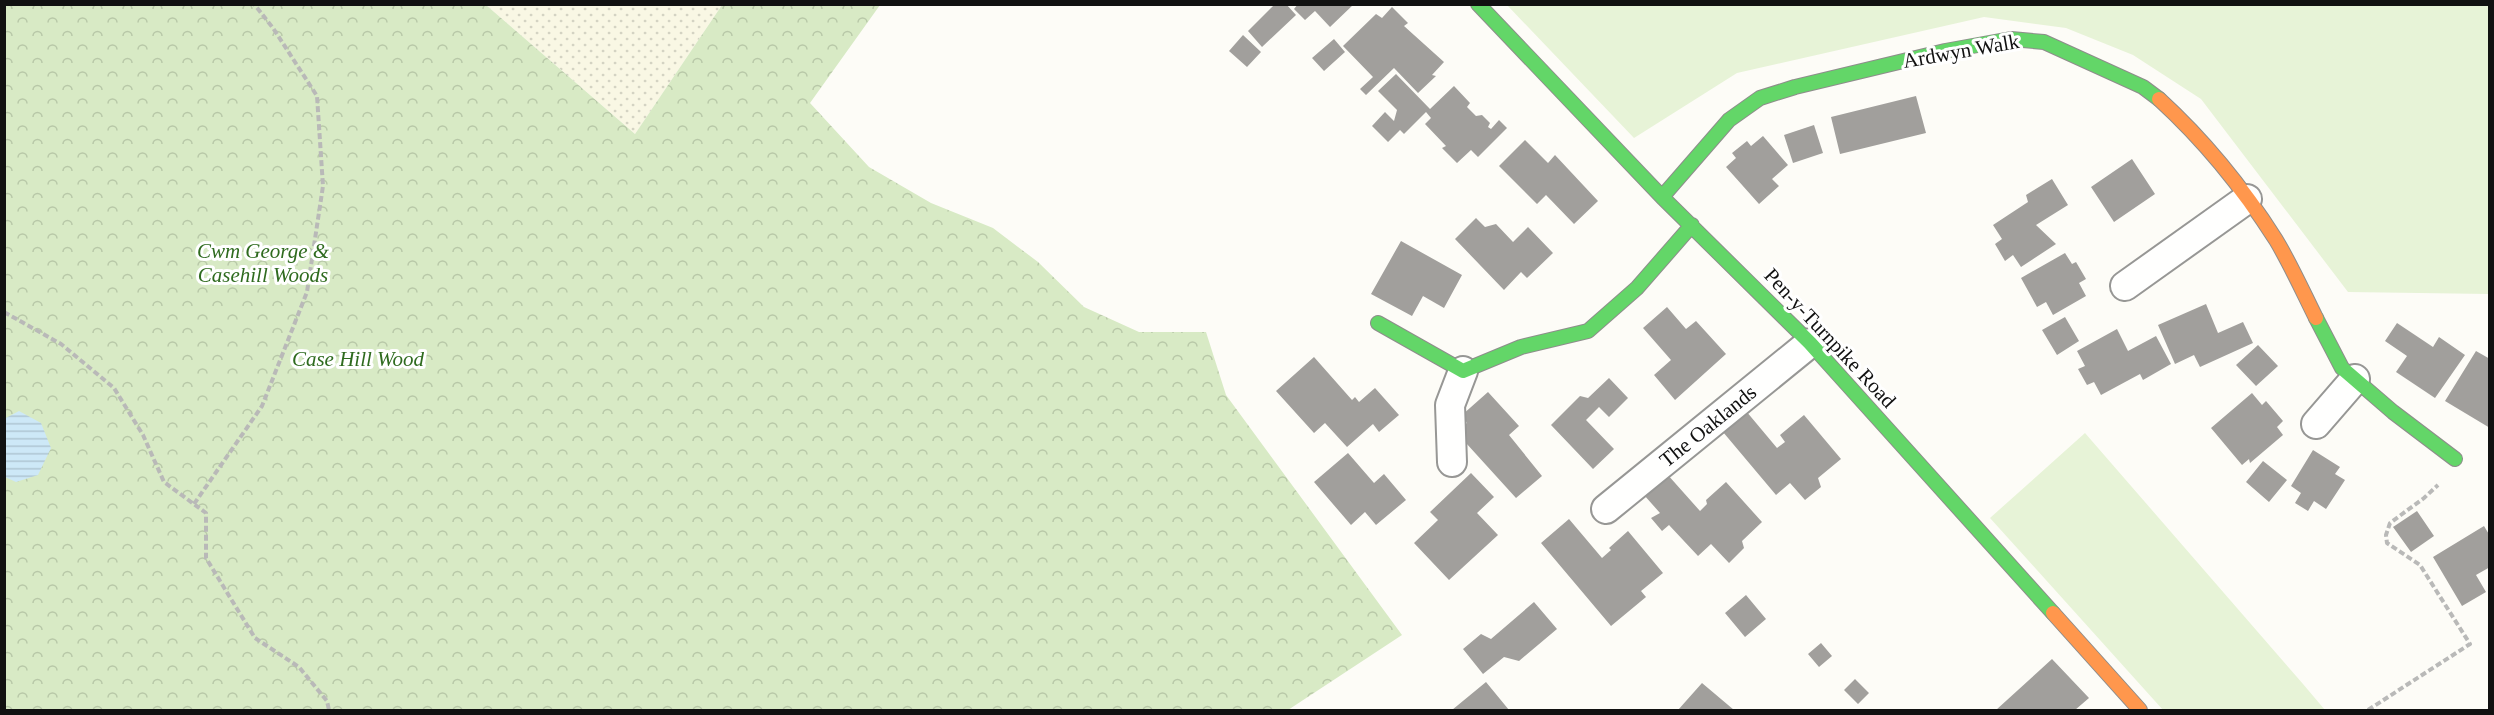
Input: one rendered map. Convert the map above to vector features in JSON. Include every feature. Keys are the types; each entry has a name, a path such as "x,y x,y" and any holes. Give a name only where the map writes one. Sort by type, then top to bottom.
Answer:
{"street":[{"name":"Pen-y-Turnpike Road","path":"1478,4 1662,197 1810,343 2140,711"},
{"name":"Ardwyn Walk","path":"1662,197 1729,120 1760,98 1795,87 1945,51 2011,39 2044,42 2142,87 2160,100 2204,142 2277,242 2342,368 2393,412 2455,459"},
{"path":"2125,286 2247,199"},
{"path":"1452,462 1450,405 1462,371 1521,347 1588,331 1637,288 1692,225"},
{"path":"1378,323 1462,371"},
{"name":"The Oaklands","path":"1606,509 1810,343"},
{"path":"2316,424 2355,379"}],"path":[{"path":"194,504 262,406 307,292 323,186 317,96 273,28 254,4"},
{"path":"4,312 61,344 114,388 143,435 164,482 206,513 206,558 255,638 299,667 327,701 329,711"},
{"path":"2368,711 2470,644 2420,565 2387,543 2385,535 2390,523 2424,498 2438,484 2455,459"}],"shaded area":[{"path":"486,5 722,5 635,134"}],"green space":[{"name":"Case Hill Wood","path":"4,5 486,5 635,134 722,5 880,5 810,103 869,167 931,203 993,228 1038,262 1084,307 1139,332 1206,332 1226,395 1402,635 1288,710 5,710"},
{"path":"1507,5 2489,5 2489,294 2348,292 2201,99 2133,55 2066,28 1984,17 1737,73 1634,138"},
{"path":"2085,433 2325,710 2163,710 1990,518"}],"water":[{"path":"19,411 41,423 51,448 38,475 16,482 5,477 4,419"}],"building":[{"path":"1275,4 1286,4 1296,15 1262,47 1248,31"},
{"path":"1298,4 1354,4 1330,27 1315,11 1305,20 1294,9"},
{"path":"1392,7 1408,23 1404,26 1444,62 1432,75 1436,76 1418,93 1394,68 1366,95 1360,89 1373,77 1343,46 1376,14 1382,18"},
{"path":"1243,35 1261,52 1247,67 1229,51"},
{"path":"1334,39 1345,52 1324,71 1312,58"},
{"path":"1396,74 1430,109 1454,86 1470,103 1467,107 1476,116 1482,115 1490,123 1488,127 1491,129 1499,120 1507,128 1478,157 1471,150 1457,163 1442,148 1446,146 1425,124 1431,118 1426,112 1404,134 1400,130 1388,142 1372,126 1385,112 1394,121 1397,110 1378,91"},
{"path":"1916,96 1926,133 1840,154 1831,117"},
{"path":"1814,125 1823,153 1793,163 1784,135"},
{"path":"1763,136 1788,165 1772,179 1779,186 1759,204 1726,167 1736,158 1732,153 1747,141 1751,146"},
{"path":"1525,140 1548,163 1555,155 1598,201 1574,224 1546,195 1537,204 1499,166"},
{"path":"2132,159 2155,194 2114,222 2091,187"},
{"path":"2052,179 2068,205 2036,225 2056,244 2021,267 2013,255 2005,261 1995,244 2002,239 1993,225 2028,202 2026,195"},
{"path":"1476,218 1485,227 1496,224 1513,242 1528,227 1553,253 1527,278 1521,272 1504,290 1455,239"},
{"path":"1401,241 1462,275 1444,308 1423,296 1412,316 1371,294"},
{"path":"2065,253 2072,264 2076,262 2086,279 2079,283 2086,296 2053,315 2046,302 2037,307 2021,278"},
{"path":"2206,304 2218,333 2243,322 2253,343 2200,367 2194,355 2175,364 2158,325"},
{"path":"1667,307 1686,329 1696,321 1726,354 1675,400 1654,375 1671,360 1643,328"},
{"path":"2065,317 2079,341 2057,355 2042,330"},
{"path":"2397,323 2433,347 2439,337 2465,355 2435,398 2396,372 2407,356 2385,341"},
{"path":"2117,329 2128,351 2156,336 2171,364 2143,380 2140,374 2101,395 2094,382 2087,385 2078,369 2085,366 2077,351"},
{"path":"2258,345 2278,366 2256,386 2236,365"},
{"path":"2476,351 2490,359 2490,428 2445,401"},
{"path":"1314,357 1352,400 1355,397 1359,402 1375,388 1399,415 1379,432 1373,424 1347,447 1325,423 1314,433 1276,391"},
{"path":"1609,378 1628,398 1609,417 1599,407 1586,420 1614,449 1593,469 1551,425 1580,396 1588,398"},
{"path":"1488,392 1519,426 1509,435 1542,476 1516,498 1456,432 1467,423 1462,415"},
{"path":"2252,393 2262,405 2266,401 2283,421 2277,427 2283,435 2250,463 2249,459 2242,465 2211,428"},
{"path":"1746,411 1777,448 1785,442 1780,435 1804,415 1841,459 1818,478 1821,487 1805,500 1790,483 1776,495 1723,432"},
{"path":"2313,450 2340,467 2335,474 2345,480 2326,509 2314,501 2308,511 2295,503 2301,493 2291,486"},
{"path":"1348,453 1374,483 1384,474 1406,500 1376,525 1365,512 1351,525 1314,482"},
{"path":"2263,461 2287,480 2269,502 2246,482"},
{"path":"1471,473 1494,497 1477,513 1498,535 1449,580 1414,543 1438,520 1430,512"},
{"path":"1667,474 1700,511 1707,504 1706,500 1726,482 1762,522 1742,541 1744,548 1729,563 1711,544 1698,556 1669,525 1662,531 1651,518 1660,513 1644,495"},
{"path":"2417,511 2434,536 2411,552 2393,527"},
{"path":"1569,519 1602,558 1611,550 1609,548 1628,531 1663,573 1641,591 1646,597 1611,626 1541,543"},
{"path":"2484,526 2490,536 2490,567 2476,575 2486,592 2462,606 2433,557"},
{"path":"1746,595 1766,619 1745,637 1725,613"},
{"path":"1534,602 1557,629 1519,661 1504,657 1483,674 1463,649 1481,634 1491,639"},
{"path":"1821,643 1832,656 1819,667 1808,654"},
{"path":"2052,659 2089,698 2075,710 1996,710"},
{"path":"1855,679 1869,693 1858,704 1844,690"},
{"path":"1486,682 1509,710 1452,710"},
{"path":"1702,683 1734,710 1678,710"}],"traffic: fast":[{"path":"1478,4 1662,197 1810,343 2053,613"},
{"path":"1662,197 1729,120 1760,98 1795,87 1945,51 2011,39 2044,42 2143,87 2159,99"},
{"path":"1378,323 1463,371 1521,347 1588,331 1637,288 1692,225"},
{"path":"2316,318 2342,368 2393,412 2455,459"}],"traffic: slow":[{"path":"2159,99 2208,148 2250,202 2281,249 2316,318"},
{"path":"2053,613 2140,710"}],"park label":[{"name":"Cwm George & Casehill Woods","path":"263,263"}]}
